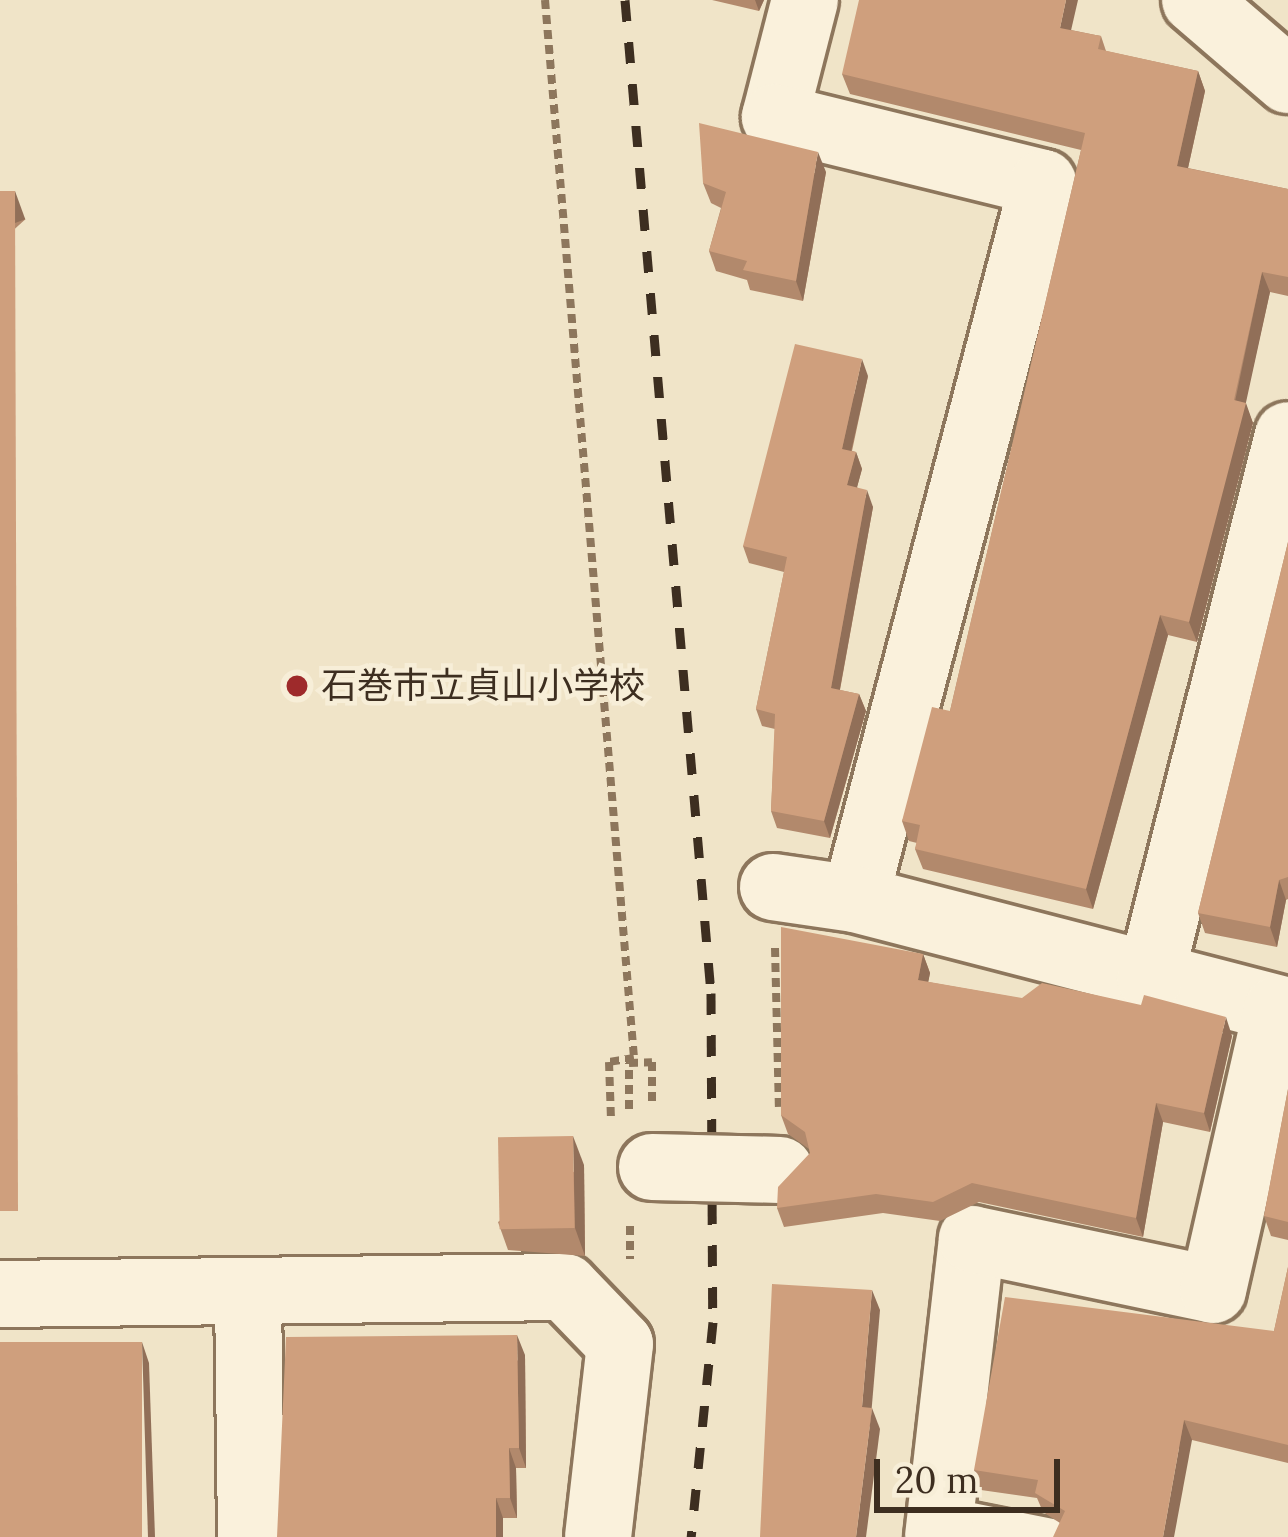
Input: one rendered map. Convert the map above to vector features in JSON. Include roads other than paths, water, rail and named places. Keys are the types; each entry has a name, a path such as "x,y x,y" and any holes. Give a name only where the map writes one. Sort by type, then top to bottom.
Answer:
{"street":[{"path":"805,0 775,117 1043,183 855,899"},
{"path":"1195,0 1288,80"},
{"path":"1150,978 1288,435"},
{"path":"773,887 855,899 1282,1010 1214,1290 972,1240 940,1526"},
{"path":"632,1150 780,1170"},
{"path":"0,1294 565,1288 620,1344 598,1537"},
{"path":"248,1291 251,1537"}],"lane":[{"path":"940,1526 1051,1537"}],"railway":[{"path":"625,0 711,993 713,1322 691,1537"}],"place":[{"name":"石巻市立貞山小学校","path":"297,686"}]}
